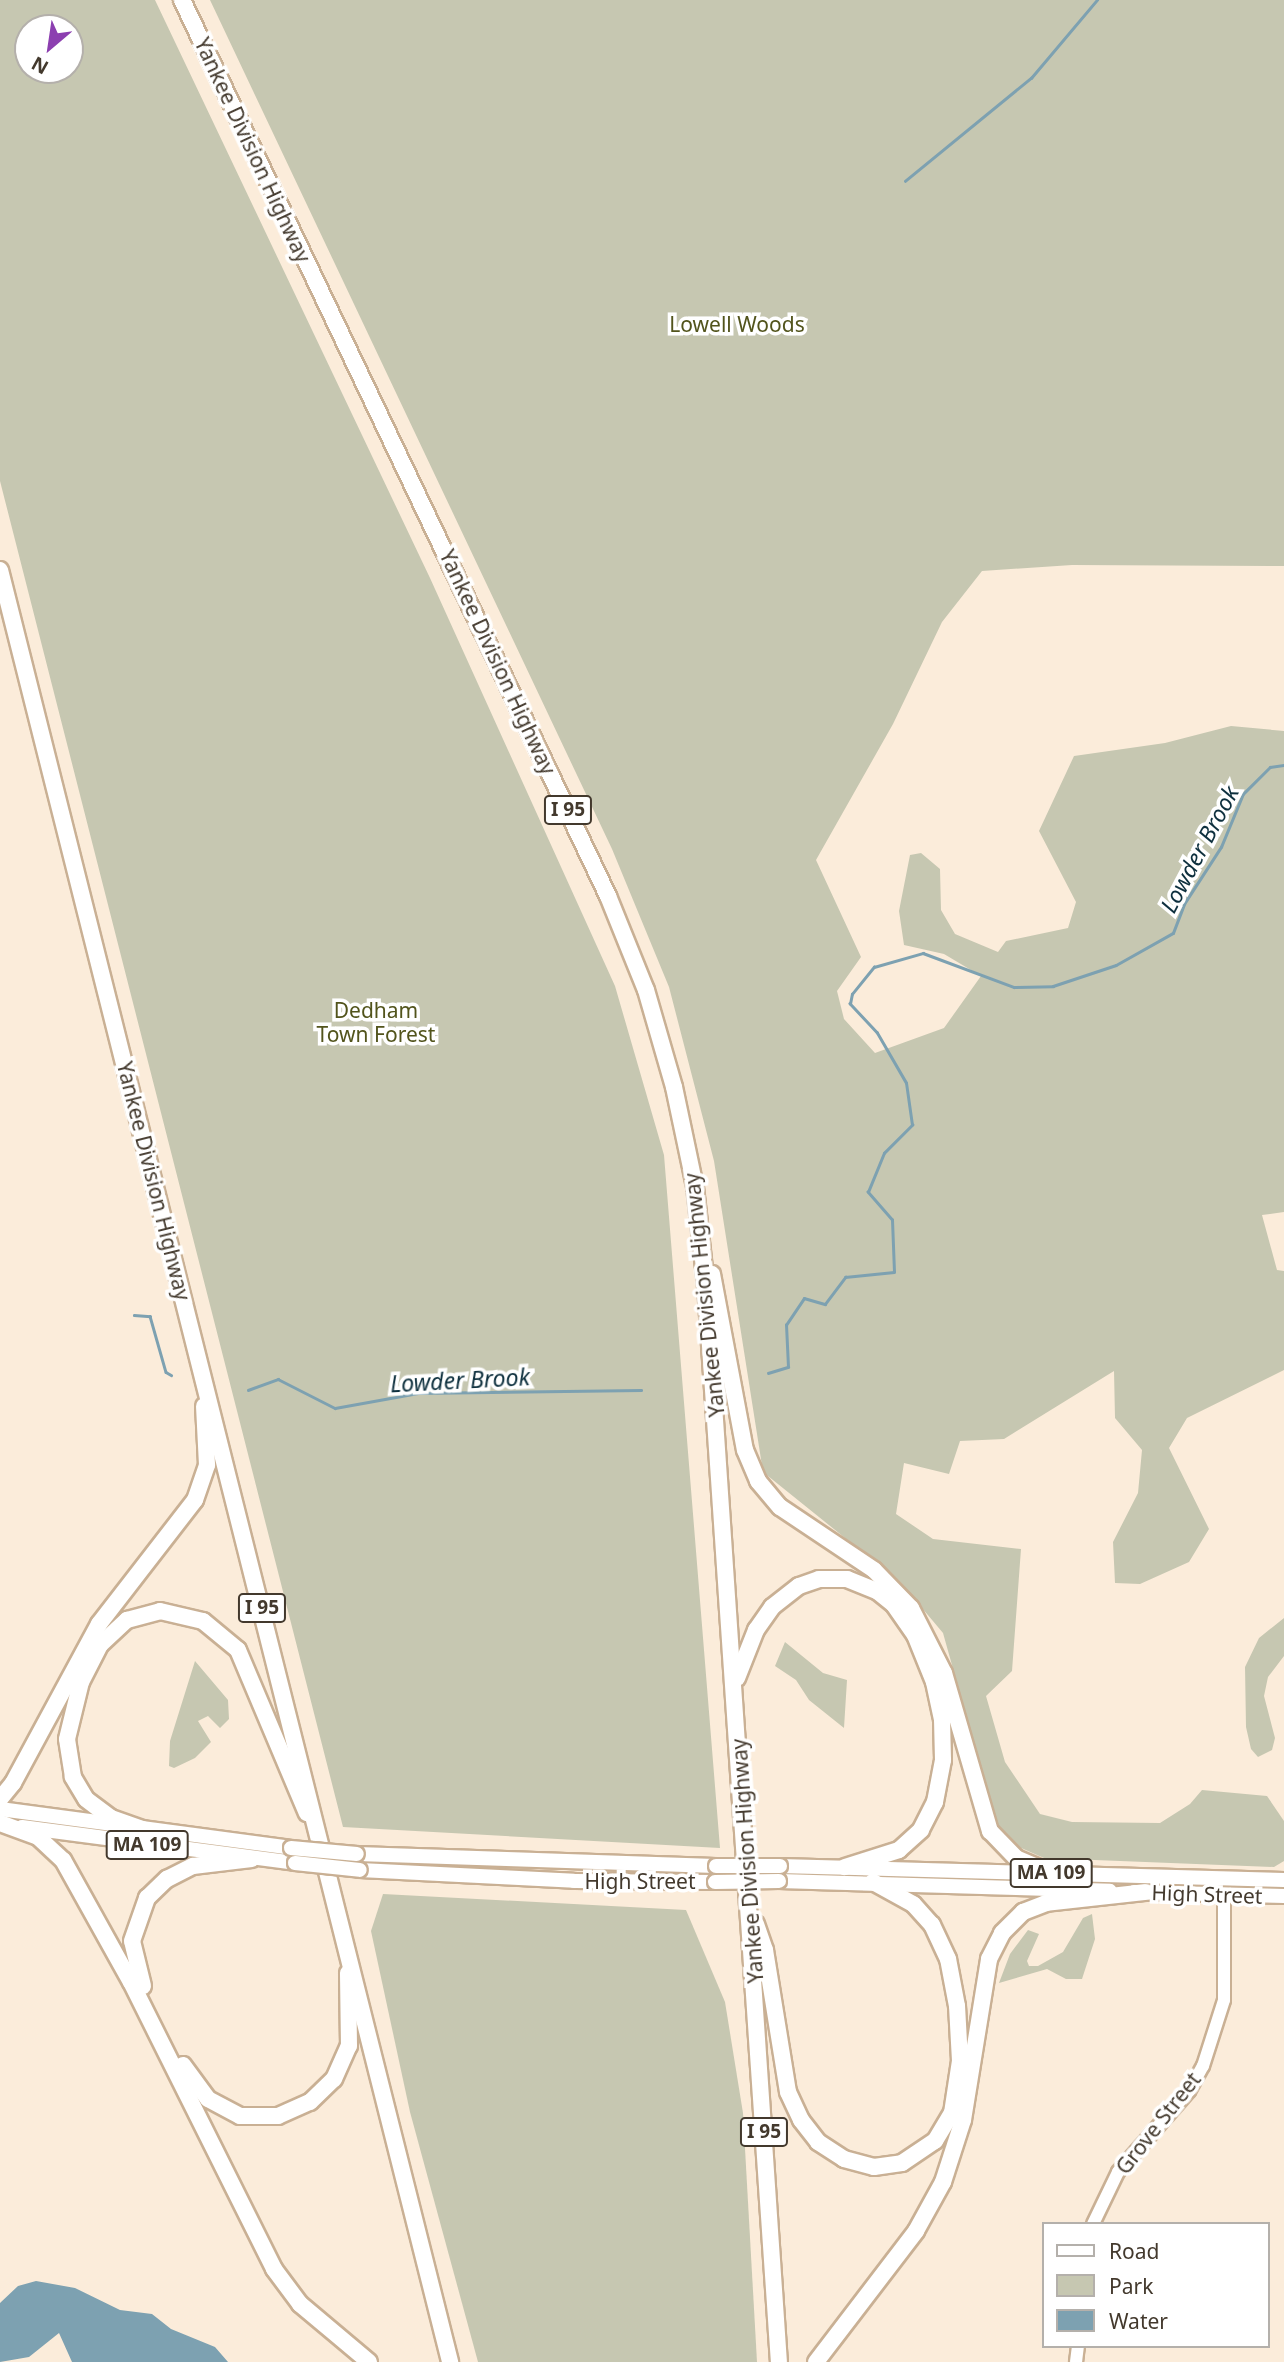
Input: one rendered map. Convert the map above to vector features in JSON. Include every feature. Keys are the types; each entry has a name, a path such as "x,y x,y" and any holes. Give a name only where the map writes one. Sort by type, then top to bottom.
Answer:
{"highway":[{"name":"Yankee Division Highway","path":"182,0 615,911 666,1054 689,1153 701,1236 735,1683 779,2362"},
{"name":"Yankee Division Highway","path":"0,570 450,2362"},
{"path":"701,1236 719,1300 745,1450 758,1481 780,1507 874,1570 911,1608 944,1672 990,1831 1016,1858 1049,1872"},
{"path":"0,1799 13,1783 99,1624 195,1500 207,1465 204,1379"},
{"path":"735,1683 765,1615 788,1593 811,1581 838,1578 867,1585 894,1605 910,1627 926,1657 939,1702 943,1751 938,1792 927,1822 908,1843 877,1860 845,1867"},
{"path":"151,1832 111,1818 86,1799 73,1777 67,1739 81,1682 100,1644 127,1620 167,1611 203,1620 239,1650 294,1788 319,1836"},
{"path":"0,1823 38,1837 63,1860 131,1982 274,2269 300,2304 369,2362"},
{"path":"252,1859 208,1861 167,1879 144,1904 132,1935 140,1980 188,2076 208,2099 233,2114 263,2118 298,2109 326,2089 344,2061 351,2039 347,1946"},
{"path":"749,1902 765,1950 787,2086 798,2115 818,2142 838,2156 863,2165 891,2165 921,2154 947,2125 958,2086 959,2026 952,1975 936,1930 913,1903 873,1882"},
{"path":"816,2362 916,2231 943,2182 965,2109 989,1959 1002,1933 1023,1912 1045,1903 1145,1892"}],"main road":[{"name":"High Street","path":"0,1810 151,1832 357,1854 584,1866 716,1866 873,1882 1284,1896"},
{"name":"High Street","path":"0,1823 252,1859 360,1870 574,1881 715,1882 845,1867 1284,1880"}],"street":[{"name":"Grove Street","path":"1094,2222 1118,2172 1189,2091 1203,2066 1224,2000 1224,1895"}],"green space":[{"name":"Dedham Town Forest","path":"0,0 155,0 430,578 615,986 664,1155 720,1848 343,1827 0,481"},
{"name":"Lowell Woods","path":"210,0 1284,0 1284,566 1072,565 982,571 942,622 893,724 816,860 861,957 837,991 844,1019 875,1053 944,1028 981,976 944,954 904,945 899,911 910,855 921,853 940,869 941,910 955,934 998,952 1006,941 1068,928 1076,902 1039,831 1074,756 1165,743 1231,726 1284,731 1284,1212 1262,1215 1277,1270 1284,1271 1284,1370 1187,1418 1169,1448 1209,1529 1189,1562 1140,1584 1115,1583 1113,1542 1138,1493 1142,1450 1115,1418 1114,1371 1004,1439 960,1441 949,1474 904,1463 896,1514 933,1539 1021,1549 1012,1671 986,1696 1005,1762 1040,1814 1072,1822 1160,1823 1190,1804 1202,1790 1267,1796 1284,1821 1284,1861 1274,1867 1044,1858 1014,1845 996,1822 943,1633 901,1583 763,1472 714,1161 669,987 612,849"},
{"path":"1284,1618 1284,1656 1268,1677 1264,1696 1275,1738 1272,1750 1258,1757 1251,1749 1246,1727 1245,1667 1259,1638"},
{"path":"785,1642 823,1673 847,1680 844,1728 809,1700 796,1680 775,1666"},
{"path":"195,1661 228,1700 229,1719 220,1728 208,1716 198,1721 211,1742 195,1758 174,1768 169,1766 170,1741"},
{"path":"383,1894 686,1910 725,2002 743,2113 757,2362 478,2362 410,2112 371,1931"},
{"path":"1092,1914 1095,1939 1082,1979 1066,1979 1047,1969 999,1983 1010,1954 1028,1930 1039,1934 1027,1961 1029,1966 1038,1966 1063,1952 1083,1918"}],"water":[{"path":"36,2281 75,2288 120,2310 152,2314 171,2329 215,2347 228,2362 72,2362 59,2333 29,2357 0,2362 0,2303 18,2286"}],"waterway":[{"path":"905,181 1031,78 1097,0"},
{"name":"Lowder Brook","path":"768,1373 788,1367 786,1325 804,1298 825,1304 845,1277 894,1272 892,1220 868,1192 884,1153 912,1125 906,1083 877,1033 850,1004 852,994 874,967 923,953 1014,987 1053,986 1116,965 1173,933 1184,904 1221,847 1243,794 1270,767 1284,765"},
{"name":"Lowder Brook","path":"134,1315 150,1316 166,1372 171,1375"},
{"name":"Lowder Brook","path":"248,1390 278,1379 335,1408 418,1393 641,1390"}]}
